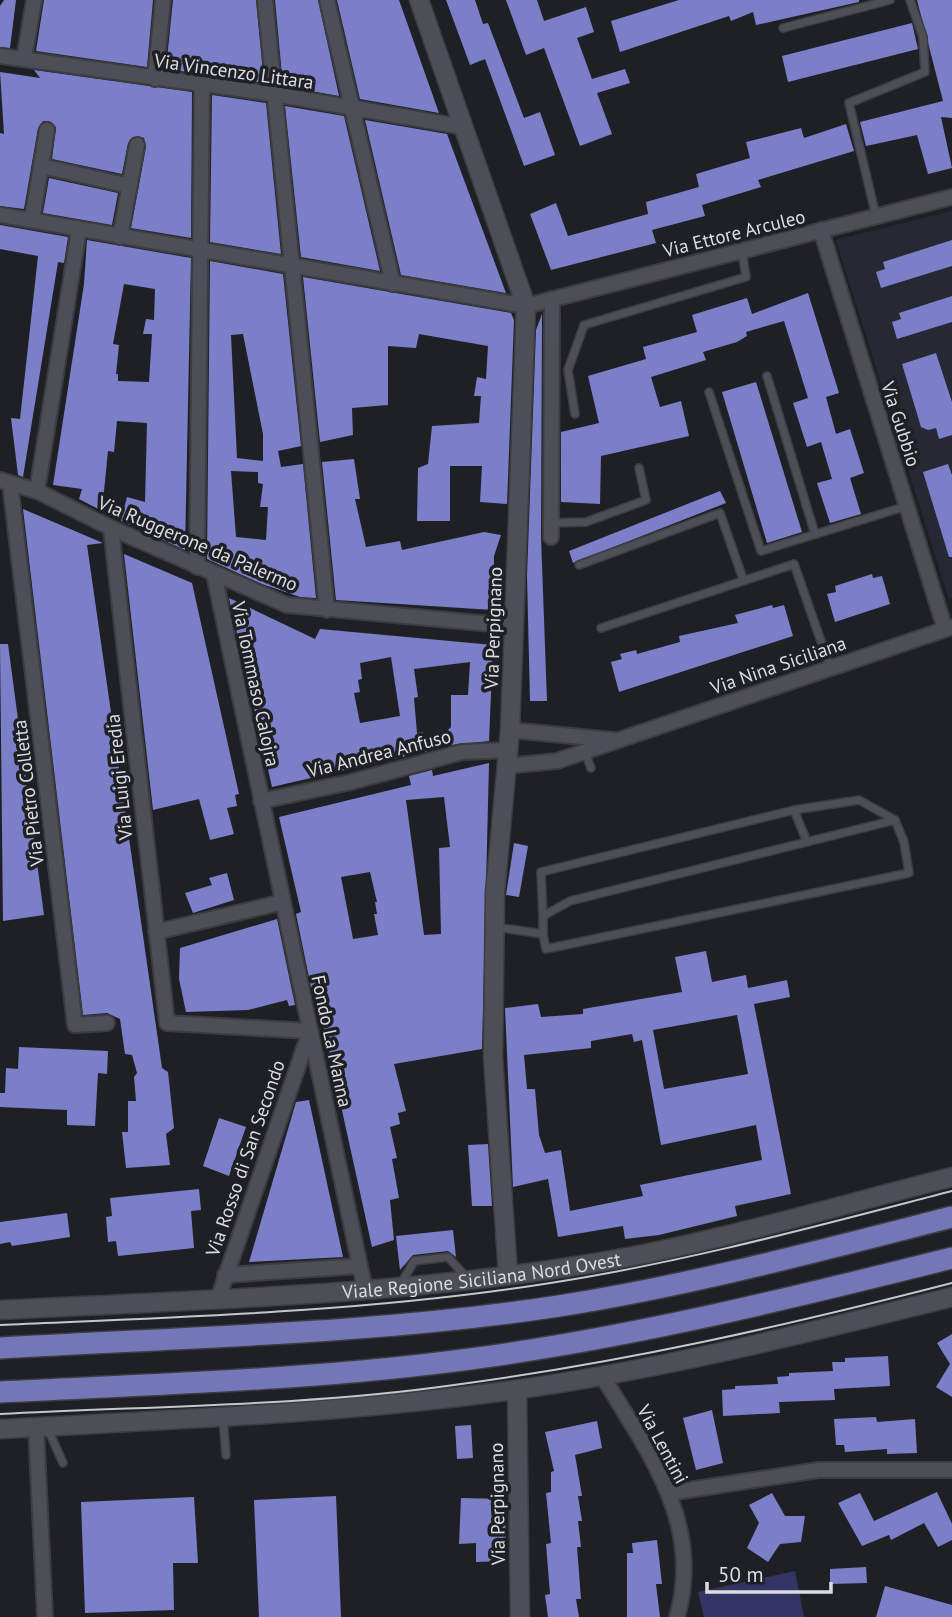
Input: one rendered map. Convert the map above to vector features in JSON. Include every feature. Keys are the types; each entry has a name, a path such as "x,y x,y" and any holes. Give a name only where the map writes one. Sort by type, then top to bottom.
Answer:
{"main road":[{"name":"Viale Regione Siciliana Nord Ovest","path":"0,1348 350,1330 557,1306 707,1277 952,1217"},
{"path":"0,1392 286,1378 468,1359 668,1326 952,1258"}],"street":[{"path":"24,59 34,0"},
{"path":"155,79 163,0"},
{"path":"265,0 327,610"},
{"path":"327,0 393,284"},
{"name":"Via Perpignano","path":"419,0 526,306 510,730 495,927 492,1057 508,1274"},
{"name":"Via Vincenzo Littara","path":"0,55 275,94 463,127"},
{"path":"197,567 202,85"},
{"path":"32,220 47,130"},
{"path":"120,237 138,145"},
{"path":"41,166 130,186"},
{"name":"Via Ettore Arculeo","path":"526,306 952,197"},
{"path":"0,215 200,252 526,306"},
{"path":"37,491 79,229"},
{"name":"Via Gubbio","path":"821,230 948,628"},
{"path":"551,530 552,299"},
{"name":"Via Ruggerone da Palermo","path":"5,482 37,491 111,528 287,605 513,626"},
{"name":"Via Pietro Colletta","path":"5,482 75,1025 107,1023"},
{"name":"Via Luigi Eredia","path":"111,528 167,1023 310,1031"},
{"name":"Via Tommaso Calojra","path":"214,574 261,801"},
{"name":"Via Nina Siciliana","path":"507,758 557,761 948,628"},
{"name":"Via Nina Siciliana","path":"510,730 618,741"},
{"name":"Via Andrea Anfuso","path":"261,801 351,782 462,752 507,758"},
{"name":"Fondo La Manna","path":"261,801 365,1290"},
{"path":"156,932 283,902"},
{"name":"Via Rosso di San Secondo","path":"218,1299 310,1031"},
{"name":"Viale Regione Siciliana Nord Ovest","path":"0,1310 365,1290 508,1274 643,1254 952,1177"},
{"name":"Viale Regione Siciliana Nord Ovest","path":"225,1275 360,1266"},
{"path":"0,1429 223,1418 379,1406 517,1390 603,1377 778,1341 952,1297"},
{"name":"Via Lentini","path":"603,1377 663,1476 683,1535 681,1600 677,1617"},
{"name":"Via Perpignano","path":"517,1390 520,1617"},
{"path":"42,1427 45,1617"},
{"path":"669,1493 819,1470 952,1470"}],"lane":[{"path":"783,29 890,0"},
{"path":"876,216 849,103 925,72 923,37 910,0"},
{"path":"575,414 568,370 584,325 746,277 742,250"},
{"path":"768,376 815,534"},
{"path":"709,392 761,551 907,506"},
{"path":"551,530 586,522 646,500 639,468"},
{"path":"579,565 720,513 743,579"},
{"path":"601,628 794,564 830,667"},
{"path":"585,751 591,768"},
{"path":"859,800 895,820 904,842 909,873 546,948 541,872 794,810 859,800"},
{"path":"794,810 807,842"},
{"path":"543,916 570,901 895,820"},
{"path":"495,927 543,934"},
{"path":"223,1418 226,1455"},
{"path":"42,1427 63,1462"}],"shaded area":[{"path":"952,211 952,598 949,599 836,240"},
{"path":"795,1571 804,1617 704,1617 698,1592"}],"building":[{"path":"4,0 16,0 10,48 0,47 0,6"},
{"path":"44,0 153,0 147,67 36,51"},
{"path":"173,0 256,0 264,83 166,69"},
{"path":"275,0 318,0 339,96 283,86"},
{"path":"337,0 399,0 439,113 360,99"},
{"path":"446,0 475,0 483,24 488,23 524,118 540,112 555,155 524,166 485,59 470,65"},
{"path":"506,0 537,0 544,21 586,7 594,32 577,38 592,79 625,69 630,83 597,93 612,134 580,146 544,48 526,55"},
{"path":"679,0 859,2 756,25 753,12 731,21 729,16 620,52 611,21"},
{"path":"917,0 952,0 952,118 941,117 952,168 928,174 917,135 866,146 860,122 943,101"},
{"path":"912,23 918,49 788,82 782,56"},
{"path":"34,70 192,92 191,238 131,228 146,147 144,138 138,136 128,143 122,174 52,159 56,127 49,121 43,121 38,128 24,209 0,206 0,133 4,134 0,72 40,78"},
{"path":"212,95 266,103 281,254 210,242"},
{"path":"285,106 344,116 380,271 301,257"},
{"path":"365,120 447,134 506,293 401,275"},
{"path":"846,124 854,151 758,180 761,187 702,205 705,216 652,230 656,243 551,270 530,214 556,203 568,236 648,214 646,202 699,187 696,174 750,158 746,142 801,128 804,138"},
{"path":"49,178 118,193 112,225 43,213"},
{"path":"0,225 68,237 64,263 58,262 23,477 18,475 11,418 20,419 38,256 0,249"},
{"path":"87,240 191,258 185,550 121,521 127,497 145,502 147,423 117,421 114,452 108,451 102,511 79,499 82,489 53,485 84,284","holes":["124,284 155,289 154,320 146,319 143,334 152,334 149,382 118,381 116,374 119,345 113,344"]},
{"path":"952,240 952,266 881,288 876,272 885,269 883,262"},
{"path":"210,261 283,274 301,446 278,451 281,467 303,464 316,598 300,597 262,584 207,559","holes":["243,334 263,434 263,461 237,458 231,335","231,471 258,472 258,483 263,484 260,507 268,507 266,540 236,537"]},
{"path":"303,277 511,313 514,320 507,504 480,502 482,466 450,466 450,521 417,521 418,468 428,464 432,426 479,423 481,396 474,396 477,377 486,379 488,346 419,334 416,348 388,346 388,405 352,408 353,435 320,442"},
{"path":"808,293 839,393 826,397 836,434 850,429 864,473 850,478 861,514 830,523 817,483 832,479 821,442 807,447 793,403 808,398 784,321 746,332 747,336 737,342 703,352 706,360 651,377 660,407 681,401 689,436 601,456 600,504 561,502 561,432 599,423 588,376 646,359 643,347 697,332 692,315 747,298 752,314"},
{"path":"952,296 952,322 897,339 892,322 901,319 899,313"},
{"path":"542,314 541,537 547,701 530,701 527,576 536,330"},
{"path":"936,353 952,402 952,435 939,439 936,428 928,430 921,427 902,364"},
{"path":"756,382 802,532 767,543 722,392"},
{"path":"354,459 360,499 355,499 366,547 400,541 402,550 484,532 501,535 494,556 493,610 336,600 322,462"},
{"path":"948,464 952,475 952,557 949,557 923,472"},
{"path":"720,491 726,503 573,563 569,551"},
{"path":"23,509 103,543 87,545 162,1068 168,1072 174,1128 166,1134 170,1165 126,1168 122,1132 128,1132 128,1101 136,1101 134,1077 137,1073 132,1055 125,1054 120,1019 107,1013 83,1015"},
{"path":"124,554 192,583 239,794 235,795 237,806 227,808 234,834 210,840 199,799 153,810"},
{"path":"872,574 873,578 882,576 890,604 835,622 827,594 836,592 835,586"},
{"path":"229,598 315,639 320,629 493,645 489,741 450,745 438,740 451,727 451,695 468,695 470,662 414,669 418,697 414,698 417,733 423,732 428,751 272,787","holes":["391,657 400,716 360,723 354,693 360,692 360,663"]},
{"path":"772,605 773,608 784,605 793,636 619,692 611,662 622,659 620,654 636,650 637,654 680,642 679,636 738,623 735,615"},
{"path":"0,644 8,644 44,915 3,921"},
{"path":"489,763 482,1049 394,1064 406,1111 398,1113 400,1124 390,1127 397,1158 392,1159 399,1198 390,1200 394,1240 372,1247 318,1001 314,1002 296,914 301,912 279,817 411,785 409,776 432,770 433,776","holes":["444,797 450,847 439,848 441,934 424,935 406,800","370,872 377,902 377,914 374,914 378,935 353,939 341,877"]},
{"path":"514,843 528,846 519,897 506,895"},
{"path":"227,873 234,900 193,913 185,893 212,885 209,878"},
{"path":"277,919 295,1005 289,1006 287,1000 248,1010 186,1012 179,979 180,948"},
{"path":"706,951 712,982 746,975 748,988 787,980 790,997 754,1004 791,1194 735,1206 737,1216 659,1235 625,1239 623,1226 558,1237 548,1179 513,1187 505,1008 538,1004 541,1017 583,1014 583,1009 682,992 675,957","holes":["737,1015 748,1074 664,1089 653,1030","632,1034 634,1042 642,1040 661,1145 756,1125 762,1160 640,1185 643,1196 570,1211 561,1150 545,1153 539,1135 535,1089 527,1089 524,1055 591,1048 591,1041"]},
{"path":"19,1047 108,1051 107,1074 98,1073 95,1126 67,1125 67,1110 0,1107 0,1093 5,1093 6,1068 18,1069"},
{"path":"309,1100 343,1257 249,1262 296,1102"},
{"path":"219,1118 246,1127 229,1176 203,1166"},
{"path":"488,1144 492,1206 472,1206 468,1145"},
{"path":"199,1189 201,1210 191,1211 194,1248 118,1256 116,1241 108,1242 106,1217 112,1216 110,1198"},
{"path":"67,1213 70,1237 12,1246 10,1242 0,1244 0,1222"},
{"path":"453,1230 456,1257 448,1251 413,1255 400,1270 396,1236"},
{"path":"952,1334 952,1397 936,1387 950,1364 937,1343"},
{"path":"888,1356 890,1386 834,1389 835,1400 779,1402 780,1413 723,1416 722,1390 735,1389 735,1386 778,1384 777,1377 789,1376 789,1373 833,1371 832,1362 845,1362 845,1358"},
{"path":"712,1410 723,1463 696,1470 683,1418"},
{"path":"876,1417 877,1422 915,1419 917,1453 887,1454 887,1449 845,1452 844,1445 836,1445 834,1419"},
{"path":"597,1421 602,1448 575,1455 582,1496 578,1496 582,1521 578,1521 581,1547 577,1547 581,1599 576,1599 579,1617 548,1617 545,1595 550,1594 546,1544 551,1543 546,1493 551,1492 551,1472 554,1471 545,1432"},
{"path":"471,1425 473,1458 457,1459 455,1426"},
{"path":"937,1492 952,1524 952,1540 938,1547 924,1523 891,1540 889,1535 862,1546 838,1503 860,1493 874,1521"},
{"path":"772,1493 785,1516 805,1516 801,1542 780,1544 768,1562 747,1548 759,1523 749,1505"},
{"path":"336,1496 341,1617 259,1617 254,1500"},
{"path":"194,1497 198,1563 173,1563 174,1610 85,1613 81,1502"},
{"path":"461,1498 505,1499 506,1561 476,1562 476,1543 459,1544"},
{"path":"657,1540 662,1584 656,1584 660,1617 627,1617 627,1553 633,1553 632,1543"},
{"path":"866,1567 867,1583 830,1584 830,1569"},
{"path":"885,1586 952,1605 952,1617 876,1617"}],"tram line":[{"path":"0,1325 341,1307 544,1284 698,1255 952,1191"},
{"path":"0,1414 285,1401 454,1385 705,1342 952,1283"}]}
